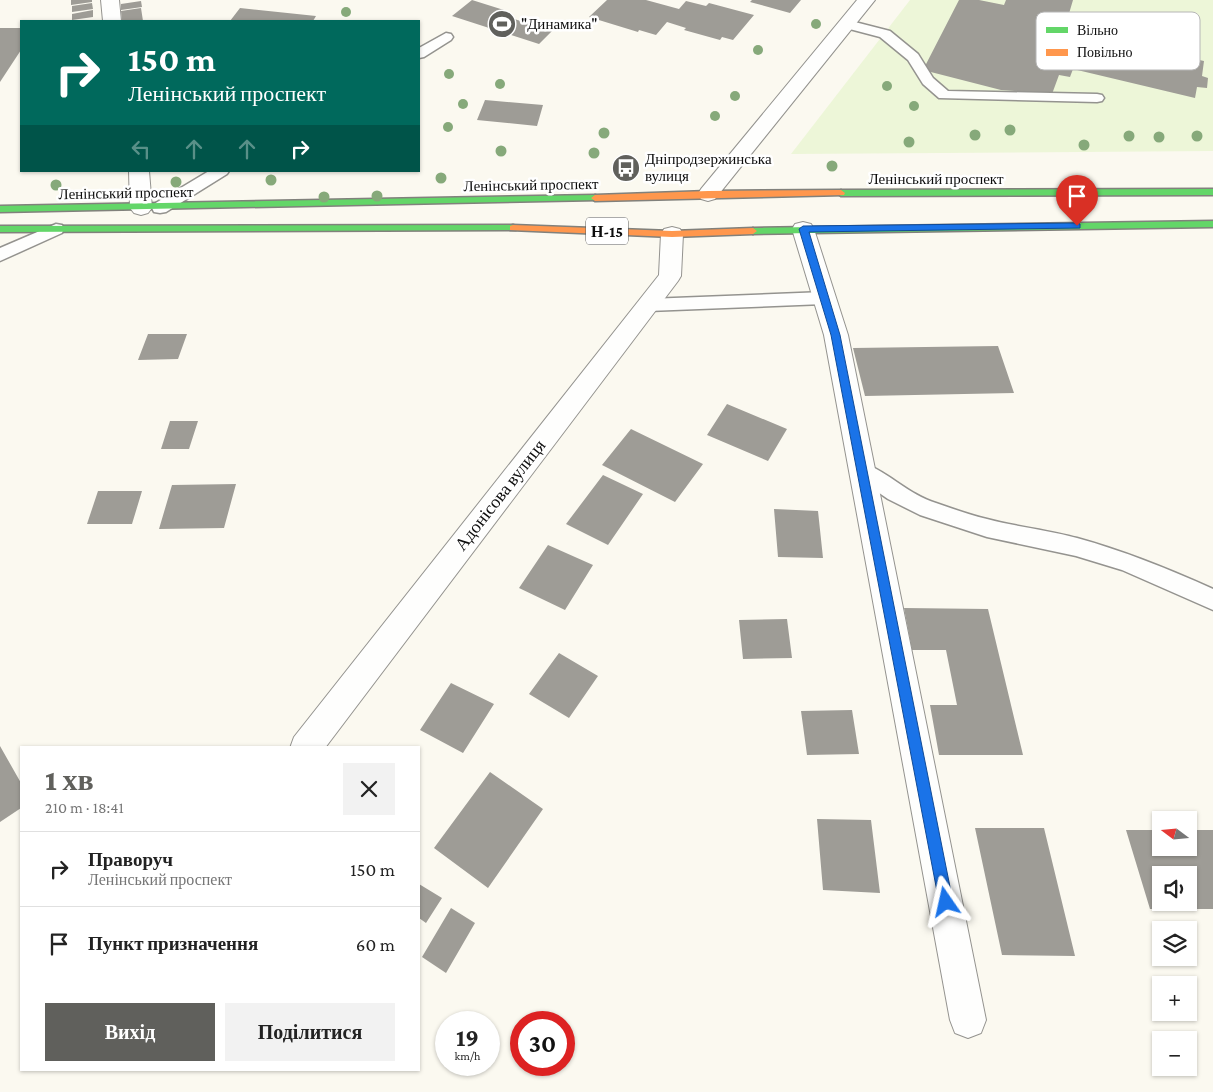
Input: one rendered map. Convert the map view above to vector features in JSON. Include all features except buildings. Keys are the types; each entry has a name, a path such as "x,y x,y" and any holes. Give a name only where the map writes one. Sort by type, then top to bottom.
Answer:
{"main road":[{"name":"Ленінський проспект","path":"0,209 720,197 1213,192"},
{"name":"Ленінський проспект","path":"0,229 517,228 672,234 729,227 803,229 1213,224"}],"street":[{"path":"110,0 112,20"},
{"path":"720,197 866,0"},
{"path":"139,172 150,208"},
{"path":"803,229 836,335 968,1020"},
{"name":"Адонісова вулиця","path":"307,746 670,276 672,234"}],"lane":[{"path":"847,24 885,34 913,57 928,82 944,95 1097,98"},
{"path":"420,53 446,37"},
{"path":"150,208 219,172"},
{"path":"0,255 56,229"},
{"path":"648,305 824,298"},
{"path":"863,471 926,509 987,528 1076,547 1126,562 1169,579 1213,600"}],"green space":[{"path":"910,0 1213,0 1213,151 791,154"}],"traffic: fast":[{"path":"841,193 1213,192"},
{"path":"0,209 595,198"},
{"path":"753,231 1213,224"},
{"path":"0,229 513,228"}],"traffic: slow":[{"path":"595,198 708,194 841,193"},
{"path":"513,228 672,234 753,231"}],"place":[{"name":"\"Динамика\"","path":"502,24"},
{"name":"Дніпродзержинська вулиця","path":"626,168"}],"route":[{"path":"946,902 836,335 803,229 1077,226"}]}
